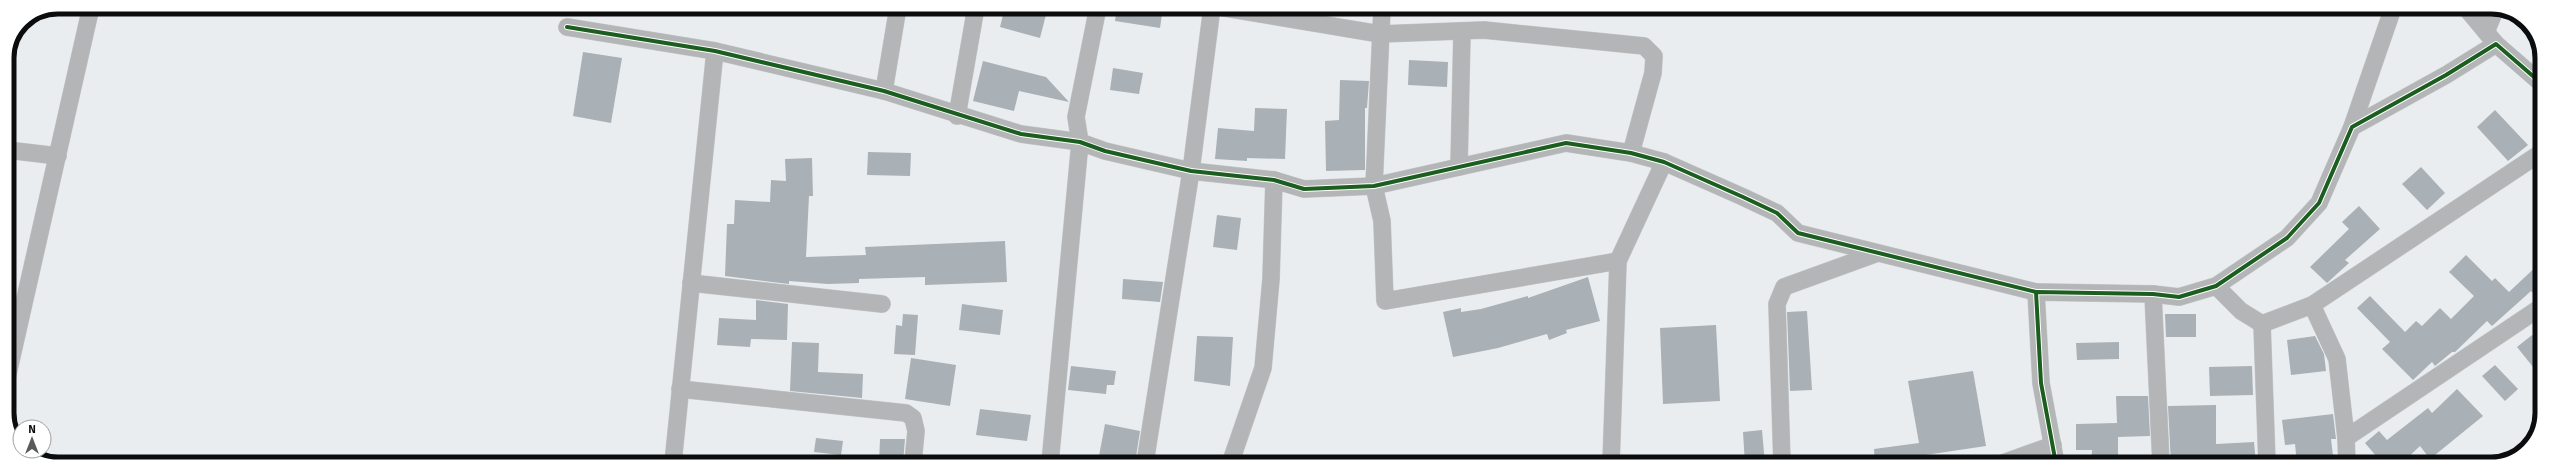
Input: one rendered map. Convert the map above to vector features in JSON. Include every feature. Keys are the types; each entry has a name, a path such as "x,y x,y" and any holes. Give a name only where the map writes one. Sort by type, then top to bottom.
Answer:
{"street":[{"path":"14,348 89,14"},
{"path":"884,91 897,14"},
{"path":"957,116 975,14"},
{"path":"1051,457 1080,142 1076,117 1097,14"},
{"path":"1146,457 1191,171 1211,14"},
{"path":"1261,14 1380,34 1484,30 1644,46 1654,56 1653,73 1631,153"},
{"path":"1382,14 1374,186 1382,221 1385,301 1618,261"},
{"path":"567,27 715,51 884,91 957,116 1021,134 1080,142 1105,151 1191,171 1274,180 1304,189 1374,186 1566,142 1631,153 1664,162 1777,213 1798,233 1875,254 2036,292 2154,294 2179,297 2216,286 2287,238 2319,203 2352,127 2391,14"},
{"path":"2471,14 2491,38 2535,78"},
{"path":"2352,127 2446,75 2491,38 2495,14"},
{"path":"1459,167 1462,31"},
{"path":"674,457 715,51"},
{"path":"14,151 58,156"},
{"path":"2262,324 2312,304 2535,157"},
{"path":"1615,457 1618,261 1664,162"},
{"path":"1232,457 1263,368 1271,279 1274,180"},
{"path":"1782,457 1777,304 1784,287 1875,254"},
{"path":"691,283 882,304"},
{"path":"2216,286 2241,311 2262,324"},
{"path":"2036,292 2041,383 2055,457"},
{"path":"2154,294 2161,457"},
{"path":"2312,304 2337,359 2347,457"},
{"path":"2346,438 2535,311"},
{"path":"2262,324 2267,457"},
{"path":"680,389 906,413 913,418 916,432 914,457"},
{"path":"2020,457 2053,445"}],"building":[{"path":"1003,14 1046,14 1040,38 1000,27"},
{"path":"1116,14 1162,14 1160,28 1115,21"},
{"path":"583,52 622,58 611,123 573,116"},
{"path":"1409,60 1448,62 1447,87 1408,85"},
{"path":"983,61 1046,77 1069,102 1019,91 1014,111 973,101"},
{"path":"1113,68 1143,73 1139,94 1110,90"},
{"path":"1340,80 1369,81 1367,108 1365,108 1365,170 1326,171 1325,121 1339,120"},
{"path":"1255,108 1287,109 1285,159 1247,158 1247,161 1215,159 1218,128 1254,131"},
{"path":"2495,110 2528,145 2508,161 2477,127"},
{"path":"868,152 911,153 910,176 867,175"},
{"path":"812,158 813,196 809,196 806,257 866,255 865,247 1005,241 1007,282 925,285 925,277 859,279 859,283 828,284 789,281 789,284 725,276 727,224 734,224 735,200 770,202 771,180 786,181 785,159"},
{"path":"2421,167 2445,193 2427,210 2402,184"},
{"path":"2359,206 2380,229 2345,260 2349,263 2327,283 2310,267 2349,229 2342,222"},
{"path":"1217,215 1241,218 1237,250 1213,247"},
{"path":"2466,255 2492,281 2495,278 2509,292 2535,268 2535,295 2531,291 2492,326 2487,321 2455,352 2452,352 2435,366 2432,362 2413,380 2382,349 2390,342 2357,308 2370,296 2405,332 2416,321 2422,326 2440,308 2451,319 2474,296 2449,272"},
{"path":"1588,277 1600,321 1566,330 1567,333 1549,340 1547,334 1498,348 1453,357 1443,312 1461,308 1461,312 1481,309 1528,296 1528,298"},
{"path":"1123,279 1163,282 1160,302 1122,299"},
{"path":"756,300 788,304 787,340 751,339 750,347 717,345 719,318 756,320"},
{"path":"962,304 1003,310 1000,335 959,330"},
{"path":"1807,311 1812,390 1790,391 1787,312"},
{"path":"903,314 918,315 915,355 894,354 896,325 902,326"},
{"path":"2165,314 2196,314 2196,337 2166,337"},
{"path":"1716,325 1720,401 1663,404 1660,328"},
{"path":"2532,335 2535,339 2535,370 2517,347"},
{"path":"1197,336 1233,337 1230,386 1194,381"},
{"path":"2315,336 2324,354 2326,371 2291,375 2287,340"},
{"path":"792,342 819,343 818,372 863,374 862,398 790,391"},
{"path":"2119,342 2119,359 2077,360 2076,343"},
{"path":"911,358 956,365 950,406 905,399"},
{"path":"2495,365 2518,389 2505,401 2482,376"},
{"path":"1071,366 1116,371 1114,385 1107,385 1106,394 1068,390"},
{"path":"2252,366 2253,395 2210,396 2209,367"},
{"path":"1973,371 1986,446 1912,457 1875,457 1874,449 1919,443 1908,381"},
{"path":"2457,389 2483,416 2432,457 2428,457 2420,446 2408,457 2377,457 2365,443 2379,431 2387,440 2428,408 2432,413"},
{"path":"2116,396 2148,396 2150,436 2118,437 2118,457 2092,457 2092,450 2076,450 2076,424 2117,423"},
{"path":"2216,405 2216,444 2254,442 2255,457 2171,457 2168,406"},
{"path":"980,409 1031,415 1027,441 976,435"},
{"path":"2333,414 2336,439 2331,439 2333,457 2296,457 2295,444 2285,445 2282,420"},
{"path":"1105,424 1140,431 1136,457 1099,456"},
{"path":"1762,430 1764,457 1745,457 1743,432"},
{"path":"816,438 843,441 841,455 814,452"},
{"path":"880,439 905,439 904,457 879,457"}],"cycle path":[{"path":"567,27 715,51 884,91 1021,134 1080,142 1105,151 1191,171 1274,180 1304,189 1374,186 1566,143 1631,153 1664,162 1777,213 1798,233 2036,292"},
{"path":"2055,457 2041,383 2036,292 2153,294 2179,297 2216,286 2287,238 2319,203 2352,127 2446,75 2496,44 2535,78"}]}
